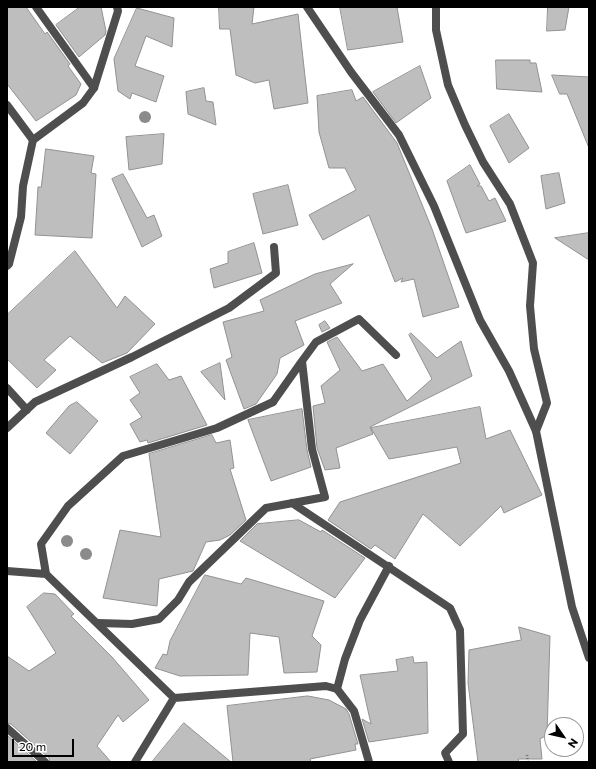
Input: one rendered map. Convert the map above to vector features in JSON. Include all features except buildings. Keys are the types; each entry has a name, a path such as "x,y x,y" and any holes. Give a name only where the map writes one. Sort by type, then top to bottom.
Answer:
{"street":[{"path":"36,7 94,88"},
{"path":"7,266 9,264 21,218 23,186 33,140 83,103 94,88 118,11 117,7"},
{"path":"307,7 351,72 399,135 434,206 480,320 509,371 536,431 572,607 589,658"},
{"path":"436,7 436,30 448,85 483,162 510,204 533,263 530,306 534,349 547,403 536,431"},
{"path":"7,105 33,140"},
{"path":"7,428 34,402 132,357 229,308 276,273 274,247"},
{"path":"369,762 354,711 337,689 326,686 174,698 46,574 41,544 68,506 123,456 217,428 273,402 316,342 359,320 396,355"},
{"path":"98,623 132,624 159,619 178,600 190,582 266,508 325,497 312,449 302,361"},
{"path":"7,388 27,410"},
{"path":"292,503 389,566 450,608 460,630 463,734 445,753 449,762"},
{"path":"337,689 345,659 360,620 389,566"},
{"path":"7,571 46,574"},
{"path":"136,762 174,698"},
{"path":"7,728 45,762"}],"path":[{"path":"527,755 528,762"}]}
